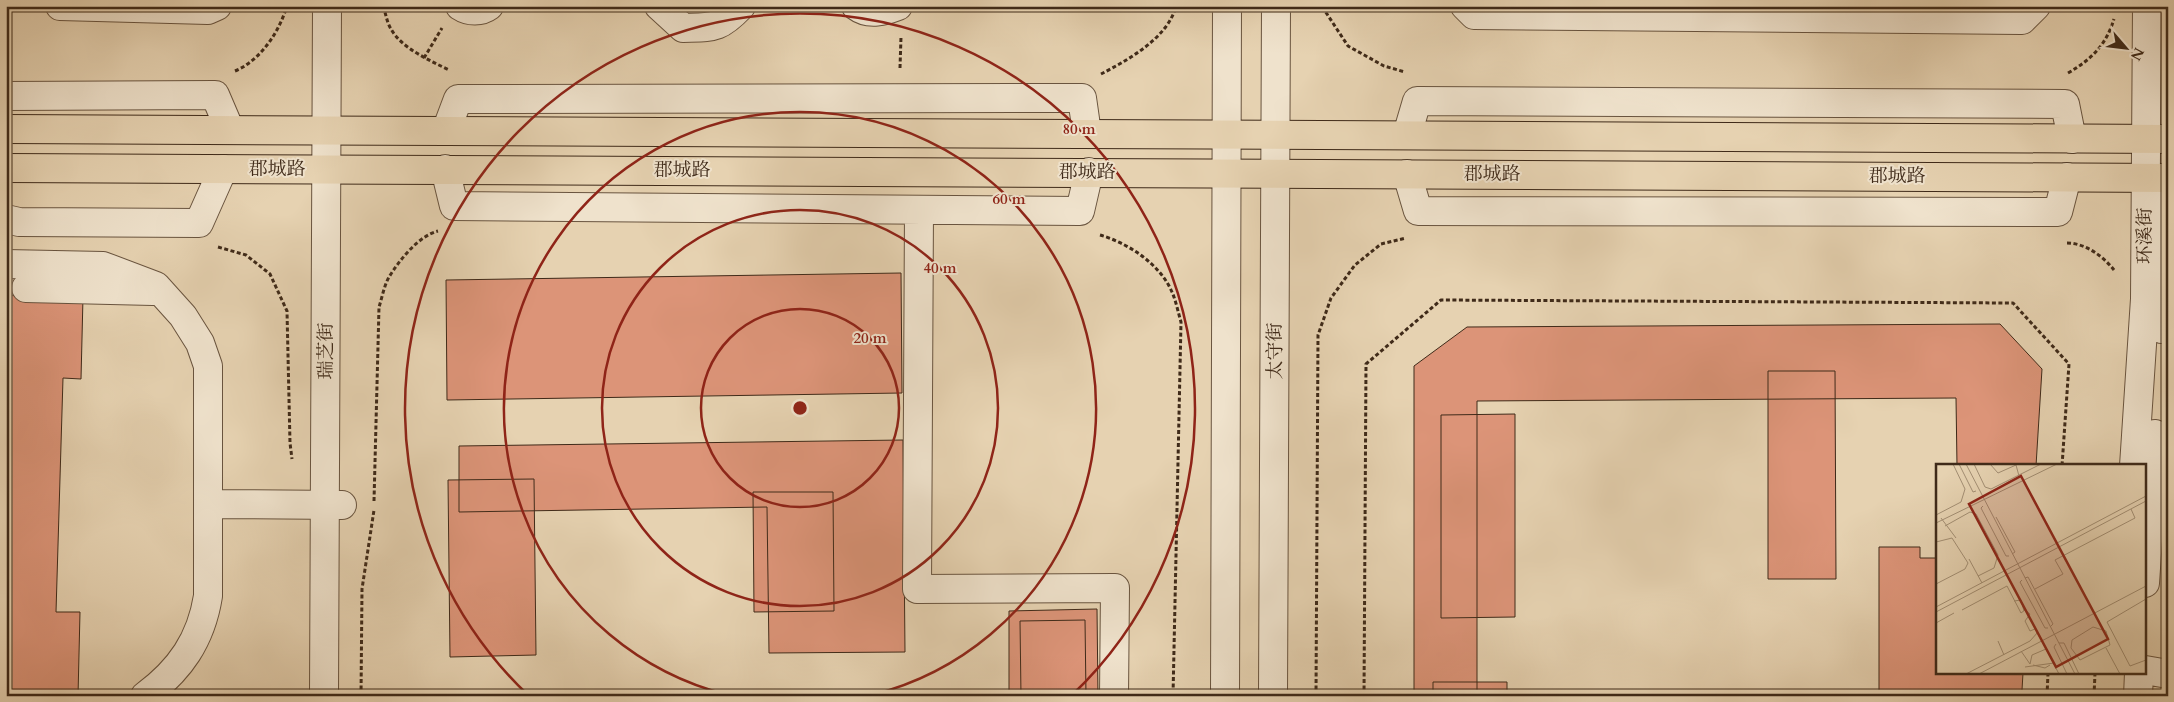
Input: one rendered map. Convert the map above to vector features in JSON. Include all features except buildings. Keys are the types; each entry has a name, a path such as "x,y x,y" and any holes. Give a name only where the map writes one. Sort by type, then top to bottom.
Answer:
{"main road":[{"name":"郡城路","path":"6,129 2157,139"},
{"name":"郡城路","path":"6,168 2067,177 2160,180"}],"street":[{"path":"60,6 208,10 217,6"},
{"name":"瑞芝街","path":"324,696 334,505 336,169 336,130 327,6"},
{"name":"瑞芝街","path":"336,130 346,6"},
{"path":"453,14 464,9 483,11 490,6"},
{"path":"658,6 684,28 714,27 728,19 741,6"},
{"path":"856,6 860,9 881,13 898,6"},
{"path":"1225,696 1227,6"},
{"name":"太守街","path":"1274,696 1276,6"},
{"path":"1466,6 1474,15 2022,20 2036,6"},
{"name":"环溪街","path":"2146,568 2164,295 2160,180 2147,6"},
{"path":"6,96 215,95 230,130"},
{"path":"6,219 19,222 199,223 223,169"},
{"path":"445,169 454,206 1080,211 1089,172"},
{"path":"1407,174 1418,211 2058,212 2067,177"},
{"name":"环溪街","path":"2134,464 2145,299 2160,180"},
{"path":"919,210 917,588 1115,588 1114,696"},
{"path":"6,264 103,266 156,286 183,316 200,343 208,366 208,596 206,613 190,652 158,686 145,696"},
{"path":"26,288 160,291"},
{"path":"208,504 334,505"},
{"name":"瑞芝街","path":"334,505 343,696"},
{"path":"2146,670 2168,674"},
{"path":"2120,696 2121,674"},
{"path":"2138,696 2139,674"}],"path":[{"path":"424,58 453,14"},
{"path":"900,78 901,33"},
{"path":"361,696 362,589 374,513 379,307 389,278 413,247 433,232 441,230"},
{"path":"1092,235 1102,235 1131,248 1156,268 1171,291 1181,322 1173,696"},
{"path":"1316,696 1318,335 1331,298 1354,266 1381,244 1412,237"},
{"path":"2064,243 2074,243 2102,257 2116,272"},
{"path":"1364,696 1366,364 1440,300 2013,303 2069,364 2062,464"},
{"path":"2047,696 2048,674"},
{"path":"2094,696 2095,674"}]}
